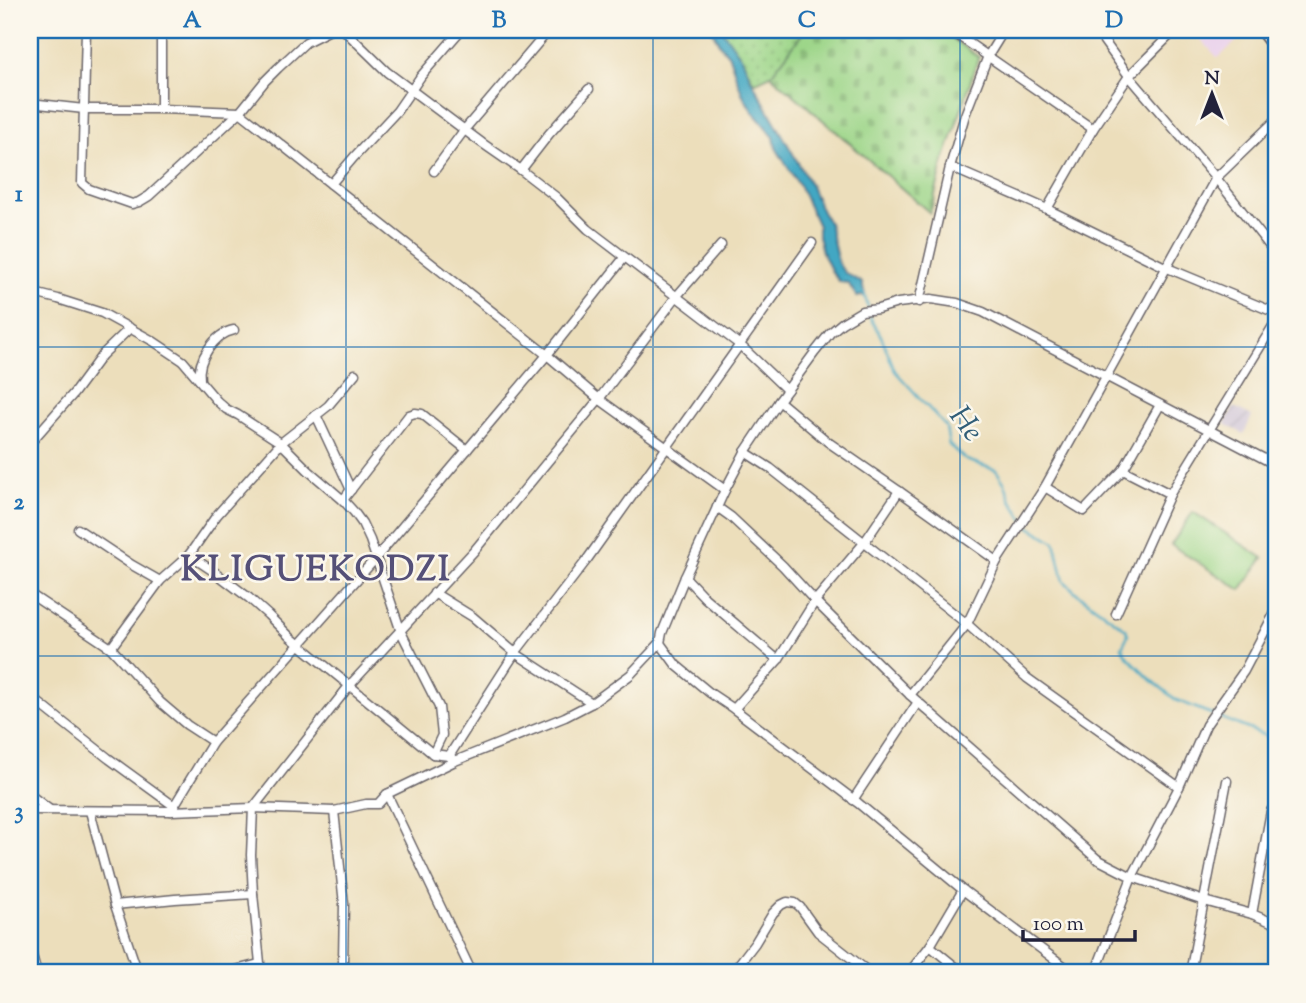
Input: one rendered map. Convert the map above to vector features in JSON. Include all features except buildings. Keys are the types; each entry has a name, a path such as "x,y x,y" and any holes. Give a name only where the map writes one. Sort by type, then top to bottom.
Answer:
{"main road":[{"path":"1262,30 1276,48"}],"street":[{"path":"86,30 82,183 89,189 132,204 149,196 240,112 278,68 306,42 330,30"},
{"path":"161,30 161,109"},
{"path":"344,30 387,72 556,197 588,229 624,258 740,345 787,390"},
{"path":"331,184 397,111 421,76 461,30"},
{"path":"433,171 549,30"},
{"path":"950,30 1093,129"},
{"path":"919,302 950,167 965,115 988,56 1004,30"},
{"path":"1096,30 1129,76 1216,178 1276,254"},
{"path":"1047,209 1093,129 1129,76 1175,30"},
{"path":"522,170 589,89"},
{"path":"30,103 84,109 240,112 599,399 724,490"},
{"path":"910,695 967,624 997,561 1045,488 1216,178 1276,120"},
{"path":"950,167 1047,209 1166,267 1276,313"},
{"path":"452,758 515,653 586,561 811,243"},
{"path":"224,973 260,969 251,855 253,808 349,686 474,551 599,399 676,297 721,244"},
{"path":"172,809 213,742 375,559 547,355 624,258"},
{"path":"30,292 102,313 183,361 226,409 281,443 343,500 362,523 370,540 401,632 439,707 442,734 433,754"},
{"path":"30,810 253,808 334,811 378,804 387,794 452,758 565,717 592,703 630,675 660,643 685,577 724,490 746,452 779,401 830,333 866,310 931,299 957,303 983,312 1276,465"},
{"path":"1116,614 1170,494 1276,321"},
{"path":"30,443 74,393 102,355 130,328"},
{"path":"200,379 198,370 207,351 226,331 234,330"},
{"path":"111,648 160,581 189,555 217,515 281,443 328,406 355,374"},
{"path":"779,401 828,442 997,561"},
{"path":"1045,488 1084,511 1123,470 1160,405"},
{"path":"343,500 409,415 415,412 422,414 467,450"},
{"path":"316,415 351,490"},
{"path":"746,452 967,624 1027,678 1179,787"},
{"path":"1123,470 1170,494"},
{"path":"734,709 778,660 815,601 864,544 900,491"},
{"path":"717,507 783,566 910,695 1097,859 1132,877 1276,924"},
{"path":"79,528 160,581"},
{"path":"189,555 249,598 299,644 433,754 452,758"},
{"path":"685,577 705,598 778,660"},
{"path":"434,593 473,617 515,653 592,703"},
{"path":"30,594 111,648 160,702 213,742"},
{"path":"1095,973 1132,877 1179,787 1206,725 1273,625 1276,610"},
{"path":"660,643 676,665 710,693 853,800 963,890 1073,973"},
{"path":"30,696 172,809"},
{"path":"853,800 918,702"},
{"path":"1190,973 1227,781"},
{"path":"387,794 472,973"},
{"path":"30,795 52,811"},
{"path":"1252,915 1271,811 1276,809"},
{"path":"90,811 115,905 138,973"},
{"path":"334,811 344,904 344,973"},
{"path":"911,973 963,890"},
{"path":"115,905 253,894"},
{"path":"732,973 773,913 787,902 800,907 818,932 870,973"},
{"path":"930,946 963,973"},
{"path":"30,948 34,972"}],"shaded area":[{"path":"1192,30 1249,30 1218,58"},
{"path":"1234,407 1252,416 1244,434 1224,424"}],"green space":[{"path":"722,30 805,30 771,75 754,83 742,59"},
{"path":"805,30 940,30 979,57 944,161 930,213 771,75"},
{"path":"1193,512 1263,558 1241,590 1171,545"}],"water":[{"path":"712,30 722,30 742,58 829,223 838,263 844,272 862,283 865,295 857,297 848,283 840,282 833,274 822,252 818,226 800,187 776,148 774,137 752,111 742,93 729,56"}],"waterway":[{"name":"He","path":"864,293 868,307"},
{"name":"He","path":"869,313 895,371 946,427 949,445 966,460 996,470 1028,526 1055,542 1064,581 1126,629 1128,635 1122,647 1126,655 1176,700 1276,740"}],"district":[{"name":"KLIGUEKODZI","path":"316,568"}]}
